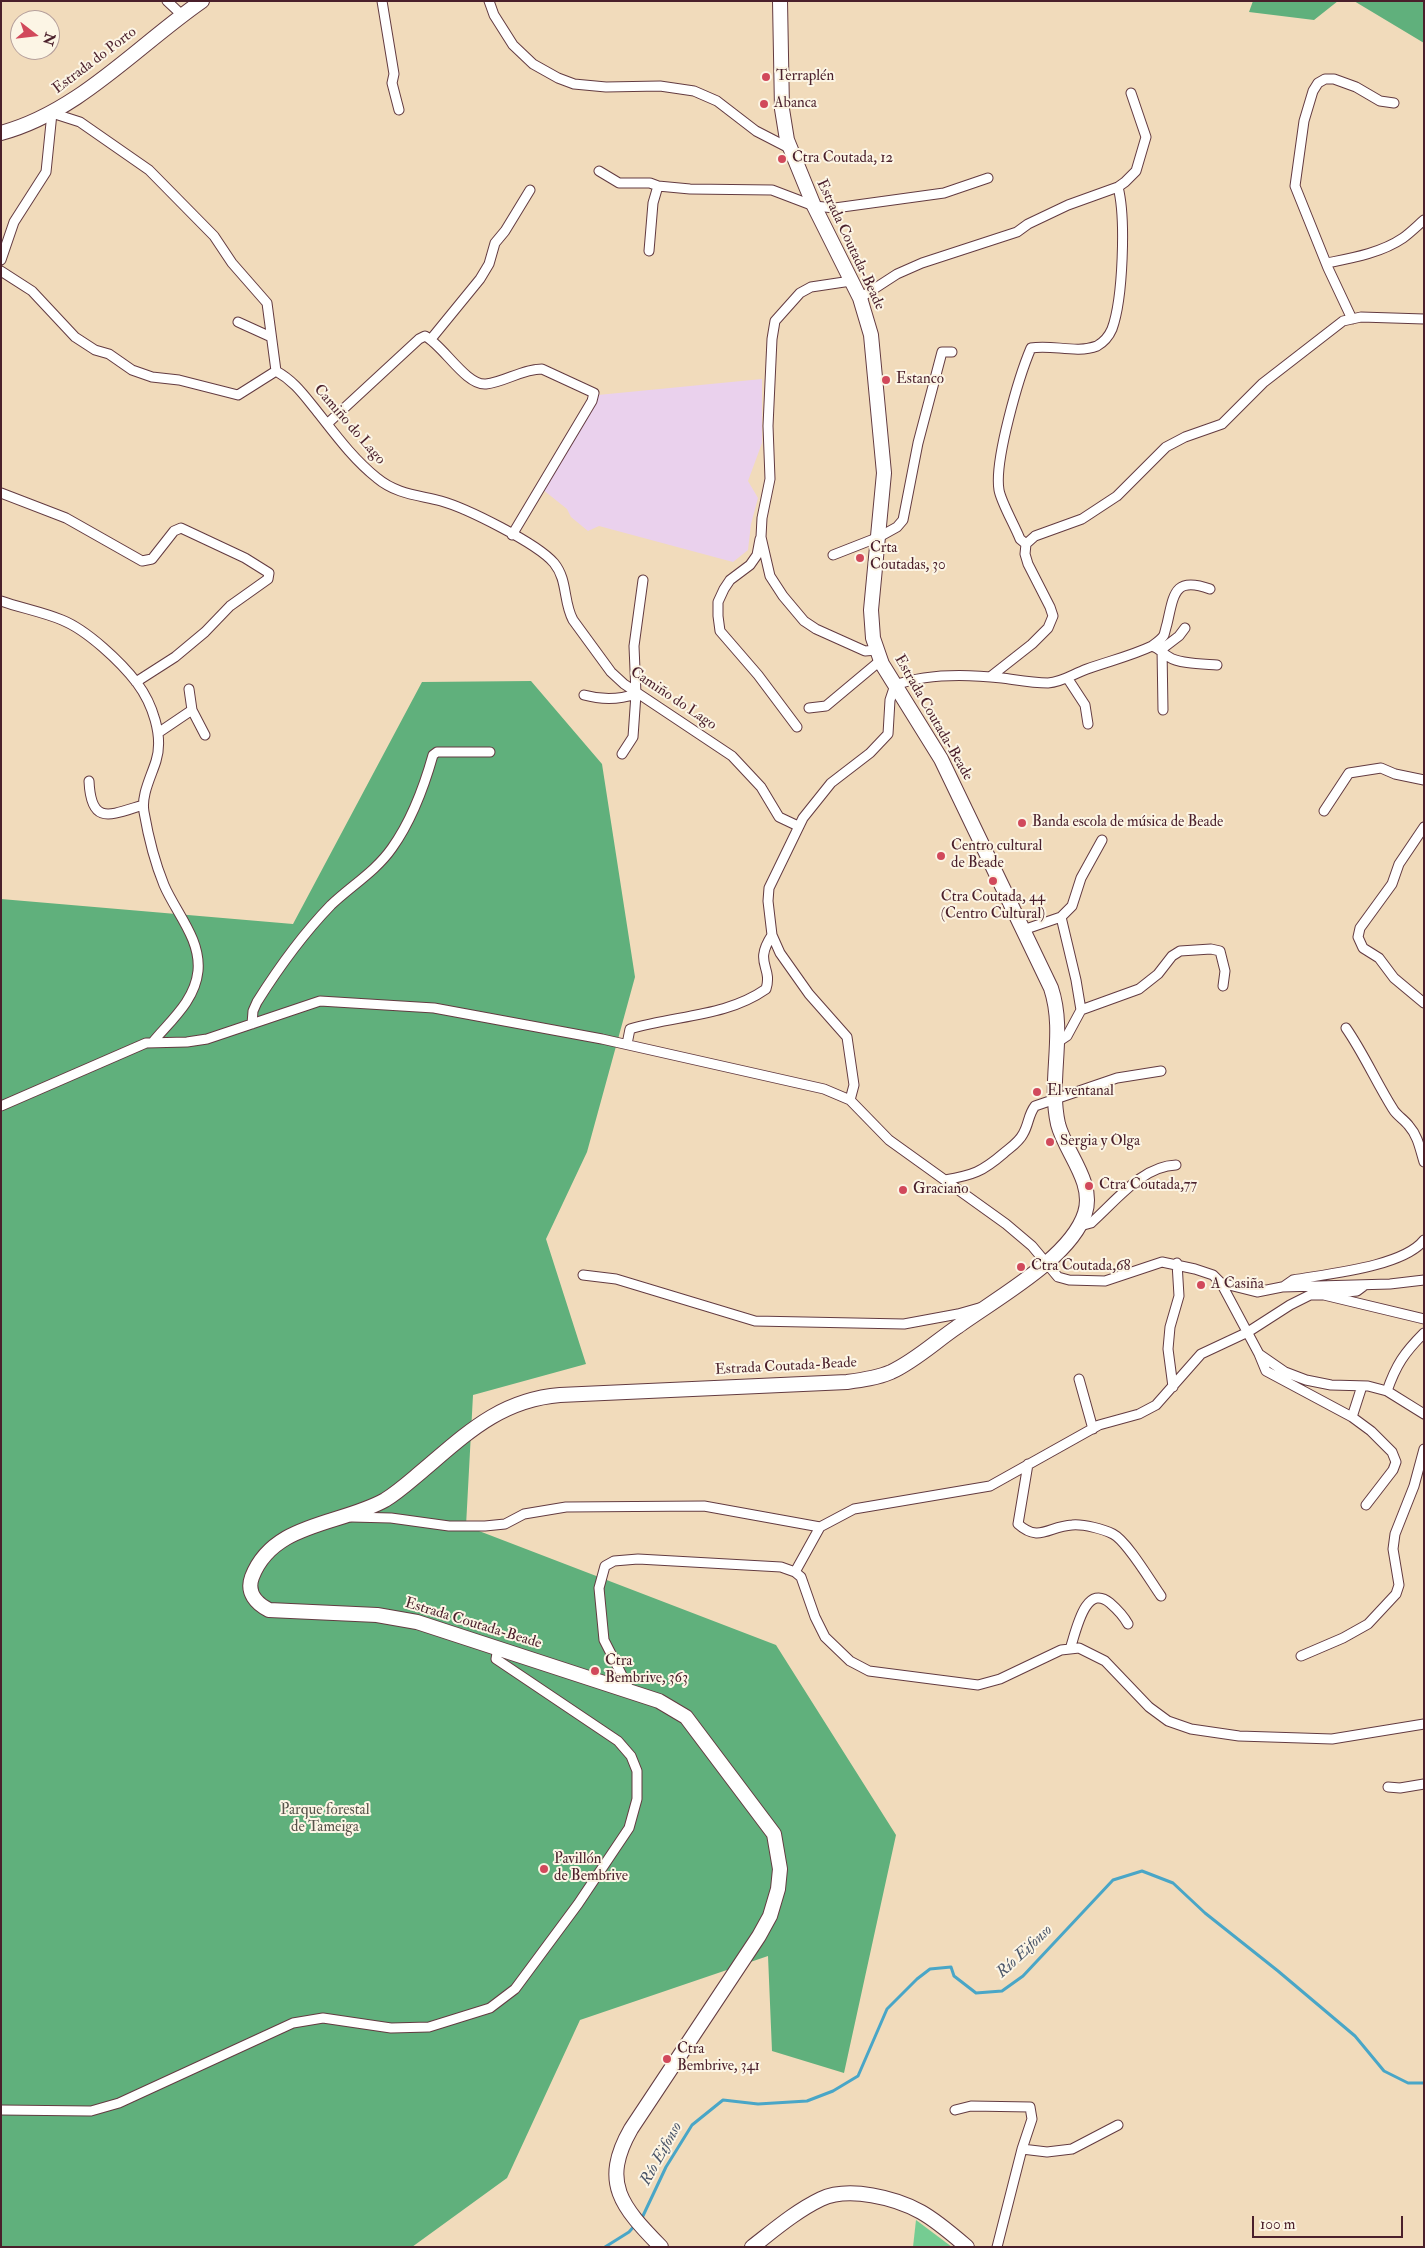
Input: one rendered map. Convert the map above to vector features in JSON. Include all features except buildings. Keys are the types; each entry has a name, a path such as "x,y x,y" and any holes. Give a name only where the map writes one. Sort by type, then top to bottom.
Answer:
{"street":[{"path":"167,1 182,15"},
{"name":"Estrada do Porto","path":"1,133 52,113 82,94 202,1"},
{"path":"382,1 394,74 392,83 399,110"},
{"path":"489,1 498,22 513,46 533,64 558,78 574,84 606,87 660,86 694,91 717,101 756,131 789,148"},
{"name":"Estrada Coutada-Beade","path":"661,2247 629,2208 616,2185 615,2174 620,2151 631,2129 759,1936 770,1916 778,1889 780,1869 774,1834 686,1717 659,1701 417,1622 377,1614 280,1612 269,1610 256,1602 250,1587 251,1579 272,1548 297,1532 373,1505 394,1494 474,1427 498,1411 520,1402 560,1395 831,1383 873,1378 904,1365 1045,1264 1067,1243 1080,1226 1086,1210 1087,1195 1082,1178 1062,1136 1056,1113 1058,1042 1057,1017 1053,996 941,759 895,685 879,655 873,638 871,610 884,473 871,335 860,298 814,206 789,148 782,109 780,1"},
{"path":"1352,319 1295,186 1304,121 1313,92 1318,83 1325,79 1334,79 1356,87 1380,101 1394,103"},
{"path":"860,298 897,274 922,263 1017,232 1028,224 1068,204 1118,187 1125,182 1136,170 1146,137 1131,93"},
{"path":"1,260 14,222 46,172 52,113 80,122 149,170 177,196 214,236 232,263 267,303 276,370 238,395 132,370 109,354 95,350 75,337 32,291 1,271"},
{"path":"599,171 619,183 650,183 658,186 690,189 772,190 814,206 835,208 944,193 988,178"},
{"path":"649,252 653,203 658,186"},
{"path":"1026,544 1020,539 999,490 999,470 1010,414 1031,348 1074,349 1095,346 1105,340 1112,328 1121,271 1122,202 1118,187"},
{"path":"431,339 480,279 489,264 494,243 505,231 530,190"},
{"path":"1327,263 1361,256 1392,244 1404,238 1424,220"},
{"path":"797,727 758,675 720,631 718,602 730,580 757,555 761,537 762,518 770,479 768,426 772,338 775,322 800,293 811,287 851,281"},
{"path":"990,677 1032,644 1048,628 1053,616 1025,554 1026,544 1035,536 1082,519 1117,496 1166,447 1185,437 1222,424 1263,383 1343,321 1361,317 1424,319"},
{"path":"238,322 272,337"},
{"path":"327,424 419,339 426,336 456,366 477,383 492,383 533,369 542,368 594,393 592,401 512,534"},
{"path":"833,555 879,537 897,527 904,520 918,443 942,352 952,352"},
{"name":"Camiño do Lago","path":"276,370 296,385 353,456 378,479 407,495 441,501 464,509 537,548 554,563 563,579 568,610 573,620 611,672 636,694 732,756 761,787 779,817 798,826"},
{"path":"1,493 66,518 142,561 152,559 174,531 181,528 245,558 269,573 268,579 230,606 190,644 136,682"},
{"path":"761,537 770,576 783,596 804,621 816,630 879,655"},
{"path":"622,754 633,737 636,694 634,646 643,580"},
{"path":"850,1100 854,1085 846,1036 809,994 780,953 772,935 768,915 769,888 798,826 808,810 831,784 884,739 889,729 890,700 895,685 930,677 990,677 1048,683 1068,679 1086,670 1128,657 1152,646 1164,636 1172,600 1178,589 1186,584 1196,584 1210,589"},
{"path":"1,600 71,624 99,645 136,682 142,691 158,732 159,748 157,759 143,805 164,884 194,945 198,969 196,984 189,999 152,1043"},
{"path":"1162,649 1179,636 1185,628"},
{"path":"1152,646 1162,649 1169,657 1194,664 1217,665"},
{"path":"1162,649 1163,710"},
{"path":"809,708 826,706 879,655"},
{"path":"1068,679 1084,705 1088,724"},
{"path":"189,689 192,710 205,735"},
{"path":"584,695 598,699 621,699 636,694"},
{"path":"158,732 192,710"},
{"path":"252,1024 253,1011 258,1002 306,934 332,905 383,860 393,847 417,803 433,755 437,752 490,752"},
{"path":"1324,810 1349,773 1381,768 1395,774 1424,780"},
{"path":"89,781 93,806 101,813 122,811 143,805"},
{"path":"1424,827 1399,864 1392,884 1360,928 1358,937 1363,948 1379,958 1394,978 1424,1003"},
{"path":"1023,930 1061,917 1072,906 1081,878 1102,840"},
{"path":"1058,1042 1067,1036 1081,1010 1061,917"},
{"path":"627,1044 630,1029 653,1022 718,1012 766,989 768,981 762,956 764,946 772,935"},
{"path":"1081,1010 1139,989 1158,974 1172,956 1180,951 1211,949 1220,951 1226,971 1223,986"},
{"path":"1,1106 146,1043 187,1042 207,1038 320,1001 434,1008 627,1044 824,1089 850,1100 889,1140 1006,1224 1032,1246 1045,1264 1058,1277 1069,1280 1105,1281 1162,1262 1177,1263 1213,1275 1221,1282 1266,1370 1352,1417 1371,1431 1392,1452 1396,1462 1393,1470 1366,1506"},
{"path":"1346,1028 1364,1054 1368,1067 1394,1112 1409,1125 1417,1138 1424,1162"},
{"path":"945,1180 970,1176 985,1169 1019,1141 1025,1132 1029,1114 1035,1106 1117,1078 1161,1071"},
{"path":"1080,1226 1091,1223 1145,1174 1162,1166 1176,1165"},
{"path":"1282,1287 1293,1280 1376,1264 1398,1257 1420,1246 1424,1240"},
{"path":"1173,1387 1168,1349 1170,1327 1179,1296 1177,1263"},
{"path":"583,1275 616,1279 755,1321 904,1324 958,1314 986,1306"},
{"path":"1221,1282 1257,1292 1282,1287 1365,1285 1424,1280"},
{"path":"795,1572 820,1527 854,1510 990,1486 1093,1429 1140,1414 1156,1405 1201,1354 1248,1332 1310,1295 1357,1291 1365,1285"},
{"path":"1324,1295 1362,1306 1424,1319"},
{"path":"1386,1391 1393,1372 1406,1350 1424,1333"},
{"path":"1259,1354 1285,1372 1306,1380 1331,1385 1362,1386 1386,1391 1424,1414"},
{"path":"1079,1379 1093,1429"},
{"path":"1352,1417 1362,1386"},
{"path":"1301,1656 1362,1628 1380,1613 1396,1594 1399,1585 1393,1549 1395,1534 1414,1486 1424,1449"},
{"path":"1028,1464 1018,1524 1027,1532 1039,1534 1070,1525 1082,1525 1114,1534 1123,1543 1161,1596"},
{"path":"339,1517 391,1518 449,1526 485,1526 505,1524 524,1514 566,1507 704,1506 820,1527"},
{"path":"630,1691 604,1640 599,1588 605,1566 614,1561 638,1559 781,1567 795,1572 801,1577 815,1617 825,1637 850,1661 869,1671 978,1685 1000,1679 1061,1650 1079,1648 1105,1661 1149,1707 1168,1720 1190,1729 1238,1736 1332,1738 1424,1724"},
{"path":"1070,1649 1083,1611 1091,1600 1097,1597 1104,1598 1122,1614 1128,1624"},
{"path":"1,2110 91,2111 119,2102 293,2023 323,2018 391,2028 429,2027 490,2008 515,1989 578,1904 629,1828 637,1799 637,1772 631,1756 618,1741 496,1659 498,1647"},
{"path":"1388,1787 1400,1788 1424,1784"},
{"path":"955,2110 971,2106 1030,2108 1032,2119 1022,2149 997,2247"},
{"path":"1022,2149 1047,2152 1072,2149 1118,2125"},
{"path":"752,2247 802,2210 823,2198 853,2193 881,2198 911,2207 929,2217 964,2246"}],"shaded area":[{"path":"762,379 762,443 748,481 758,498 751,524 748,550 733,562 599,526 588,531 571,517 567,509 542,489 598,395"}],"green space":[{"path":"1253,1 1338,1 1314,20 1249,12"},
{"path":"1354,1 1424,1 1424,43"},
{"name":"Parque forestal de Tameiga","path":"531,681 602,764 635,977 587,1152 546,1239 586,1364 473,1395 466,1526 776,1645 896,1835 844,2073 772,2051 768,1956 580,2020 507,2178 412,2247 1,2247 1,899 293,924 422,682"},
{"path":"916,2220 952,2247 913,2247"}],"waterway":[{"name":"Río Eifonso","path":"641,2220 666,2167 692,2125 723,2100 758,2104 807,2101 833,2091 858,2076 887,2009 917,1979 930,1969 951,1967 954,1976 976,1993 1002,1991 1023,1976 1113,1880 1142,1871 1173,1883 1205,1913 1355,2036 1384,2071 1408,2083 1424,2083"},
{"name":"Río Eifonso","path":"605,2247 629,2232 636,2224"}],"place":[{"name":"Terraplén","path":"766,77"},
{"name":"Abanca","path":"764,104"},
{"name":"Ctra Coutada, 12","path":"782,159"},
{"name":"Estanco","path":"886,380"},
{"name":"Crta Coutadas, 30","path":"860,558"},
{"name":"Banda escola de música de Beade","path":"1022,823"},
{"name":"Centro cultural de Beade","path":"941,856"},
{"name":"Ctra Coutada, 44 (Centro Cultural)","path":"993,881"},
{"name":"El ventanal","path":"1037,1092"},
{"name":"Sergia y Olga","path":"1050,1142"},
{"name":"Ctra Coutada,77","path":"1089,1186"},
{"name":"Graciano","path":"903,1190"},
{"name":"Ctra Coutada,68","path":"1021,1267"},
{"name":"A Casiña","path":"1201,1285"},
{"name":"Ctra Bembrive, 363","path":"595,1671"},
{"name":"Pavillón de Bembrive","path":"544,1869"},
{"name":"Ctra Bembrive, 341","path":"667,2059"}]}
